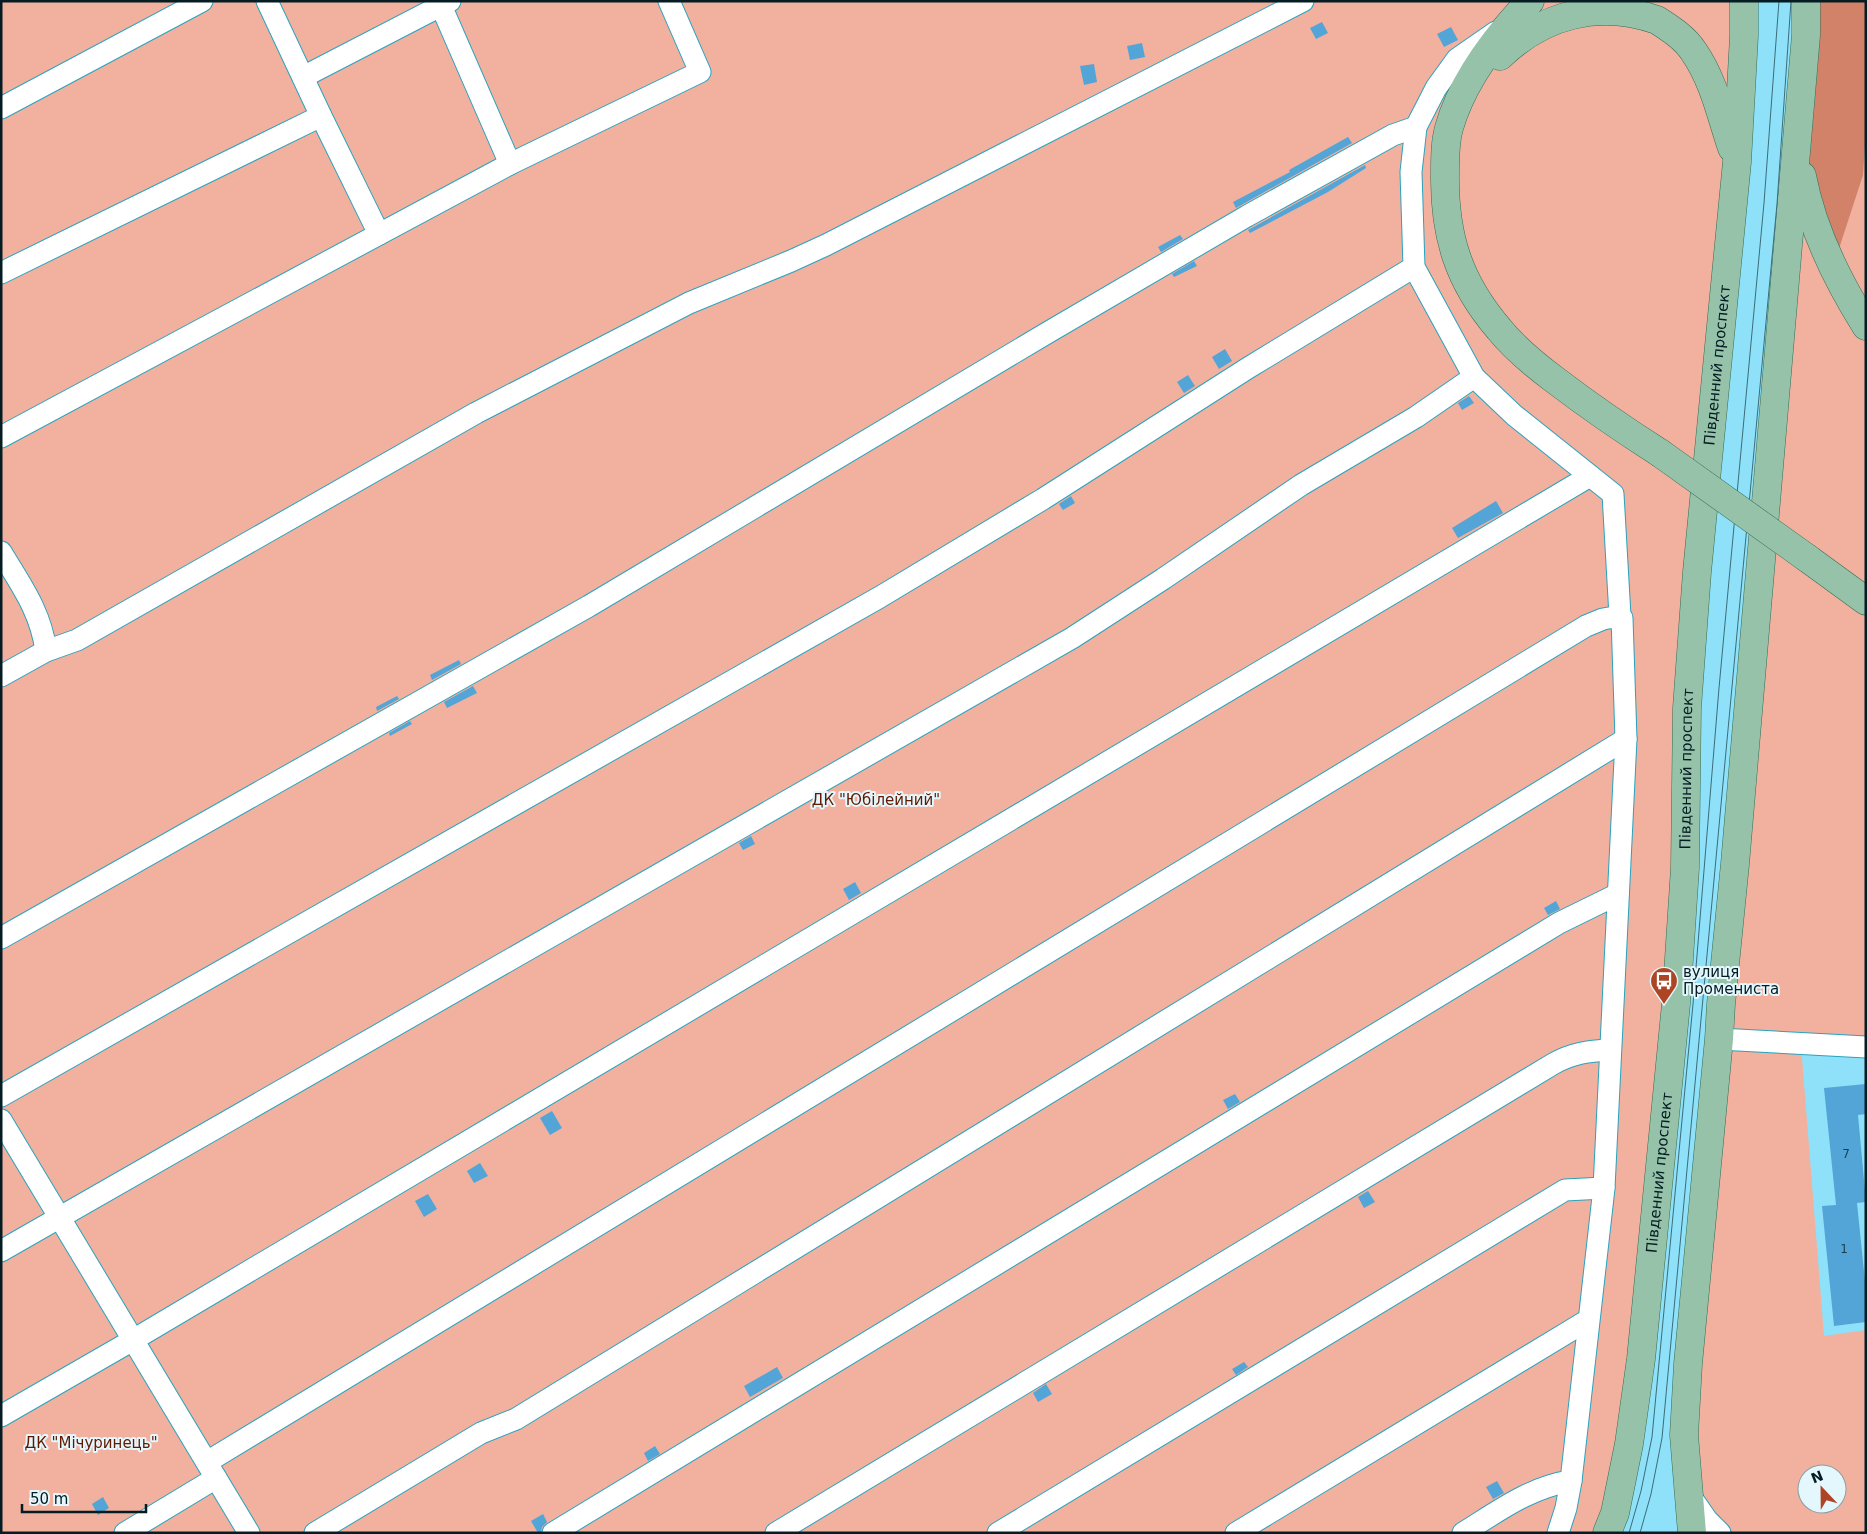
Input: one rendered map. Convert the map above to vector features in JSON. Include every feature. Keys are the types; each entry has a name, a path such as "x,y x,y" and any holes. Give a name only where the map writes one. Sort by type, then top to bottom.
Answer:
{"main road":[{"name":"Південний проспект","path":"1607,1533 1615,1512 1642,1359 1676,1004 1685,868 1688,688 1698,562 1737,162 1744,36 1744,1"},
{"path":"1692,1533 1684,1435 1688,1364 1735,864 1797,149 1806,35 1806,1"},
{"path":"1456,109 1493,62 1519,39 1551,16 1585,5 1626,6 1646,13 1671,28 1694,51 1714,91 1737,162"},
{"path":"1523,9 1464,89 1446,141 1446,218 1455,254 1473,294 1500,330 1530,360 1581,400 1660,453 1866,600"},
{"path":"1797,149 1806,198 1817,231 1833,267 1866,326"}],"street":[{"path":"1,108 202,1"},
{"path":"267,1 379,234"},
{"path":"1,437 510,164 700,72 669,1"},
{"path":"1,676 46,651 77,640 484,408 689,303 826,245 1065,121 1303,1"},
{"path":"303,78 443,3 510,164"},
{"path":"1523,9 1485,40 1457,59 1436,88 1416,127 1411,172 1414,267 1474,377 1514,414 1613,494 1626,739 1604,1188 1571,1480 1566,1508 1558,1533"},
{"path":"1,273 321,116"},
{"path":"1,938 589,606 1246,216 1393,135 1416,127"},
{"path":"1,1096 880,597 1043,500 1248,368 1414,267"},
{"path":"1,1251 1072,638 1301,485 1416,417 1474,377"},
{"path":"1,1416 133,1340 1590,476"},
{"path":"1,552 36,611 44,633 46,651"},
{"path":"124,1533 211,1470 1586,626 1603,619 1621,617"},
{"path":"315,1533 481,1433 516,1419 1626,739"},
{"path":"553,1533 1550,928 1618,894"},
{"path":"1719,1039 1866,1047"},
{"path":"776,1533 1553,1064 1569,1055 1588,1051 1610,1050"},
{"path":"1,1120 249,1533"},
{"path":"998,1533 1565,1190 1604,1188"},
{"path":"1236,1533 1588,1320"},
{"path":"1463,1533 1538,1489 1571,1480"},
{"path":"1688,1492 1707,1520 1720,1533"}],"green space":[{"name":"ДК \"Юбілейний\"","path":"1,1 1744,1 1685,868 1607,1533 1,1533"},
{"path":"1866,133 1866,1047 1801,1045 1824,1336 1866,1330 1866,1533 1720,1533 1707,1520 1684,1435 1797,149 1863,175"}],"shaded area":[{"path":"1806,1 1866,1 1866,133 1863,175 1833,267 1806,198"}],"building":[{"path":"1322,22 1328,33 1316,39 1310,28"},
{"path":"1451,27 1458,40 1444,47 1437,34"},
{"path":"1142,43 1145,57 1130,60 1127,46"},
{"path":"1094,64 1097,82 1084,85 1080,66"},
{"path":"1348,137 1352,143 1236,208 1233,202 1290,172 1289,170"},
{"path":"1365,165 1366,168 1328,192 1250,233 1248,230"},
{"path":"1180,235 1183,239 1161,252 1158,247"},
{"path":"1194,261 1197,266 1174,277 1172,274"},
{"path":"1225,349 1232,361 1219,369 1212,357"},
{"path":"1188,375 1195,386 1184,393 1177,382"},
{"path":"1469,396 1474,403 1462,410 1458,403"},
{"path":"1071,496 1075,503 1063,510 1059,504"},
{"path":"1496,501 1503,513 1458,538 1452,528"},
{"path":"459,660 461,664 432,680 430,675"},
{"path":"473,686 477,693 447,708 444,702"},
{"path":"397,696 399,699 377,711 376,707"},
{"path":"410,721 412,724 390,736 389,733"},
{"path":"751,836 755,844 743,850 739,843"},
{"path":"855,882 861,893 849,900 843,889"},
{"path":"1556,901 1560,909 1548,915 1544,908"},
{"path":"1866,1084 1866,1114 1858,1115 1866,1202 1857,1203 1866,1291 1866,1322 1834,1326 1822,1206 1836,1205 1824,1088"},
{"path":"1235,1094 1240,1102 1228,1109 1223,1100"},
{"path":"552,1111 562,1128 550,1135 540,1118"},
{"path":"480,1163 488,1176 474,1183 467,1171"},
{"path":"1368,1191 1375,1202 1364,1208 1358,1197"},
{"path":"428,1194 437,1209 424,1217 415,1201"},
{"path":"1244,1362 1248,1367 1236,1375 1232,1369"},
{"path":"777,1367 783,1378 750,1397 744,1386"},
{"path":"1046,1384 1052,1394 1038,1402 1033,1393"},
{"path":"655,1446 660,1454 648,1461 644,1453"},
{"path":"1497,1481 1504,1493 1493,1499 1486,1487"},
{"path":"103,1497 109,1508 98,1515 92,1504"},
{"path":"543,1514 547,1522 542,1527 541,1532 538,1533 531,1521"}],"tram line":[{"path":"1629,1533 1641,1491 1652,1437 1693,1004 1719,688 1764,203 1779,1"},
{"path":"1640,1533 1651,1494 1662,1438 1777,204 1791,1"}],"place":[{"name":"вулиця Промениста","path":"1664,1005"}],"park label":[{"name":"ДК \"Мічуринець\"","path":"91,1443"}]}
